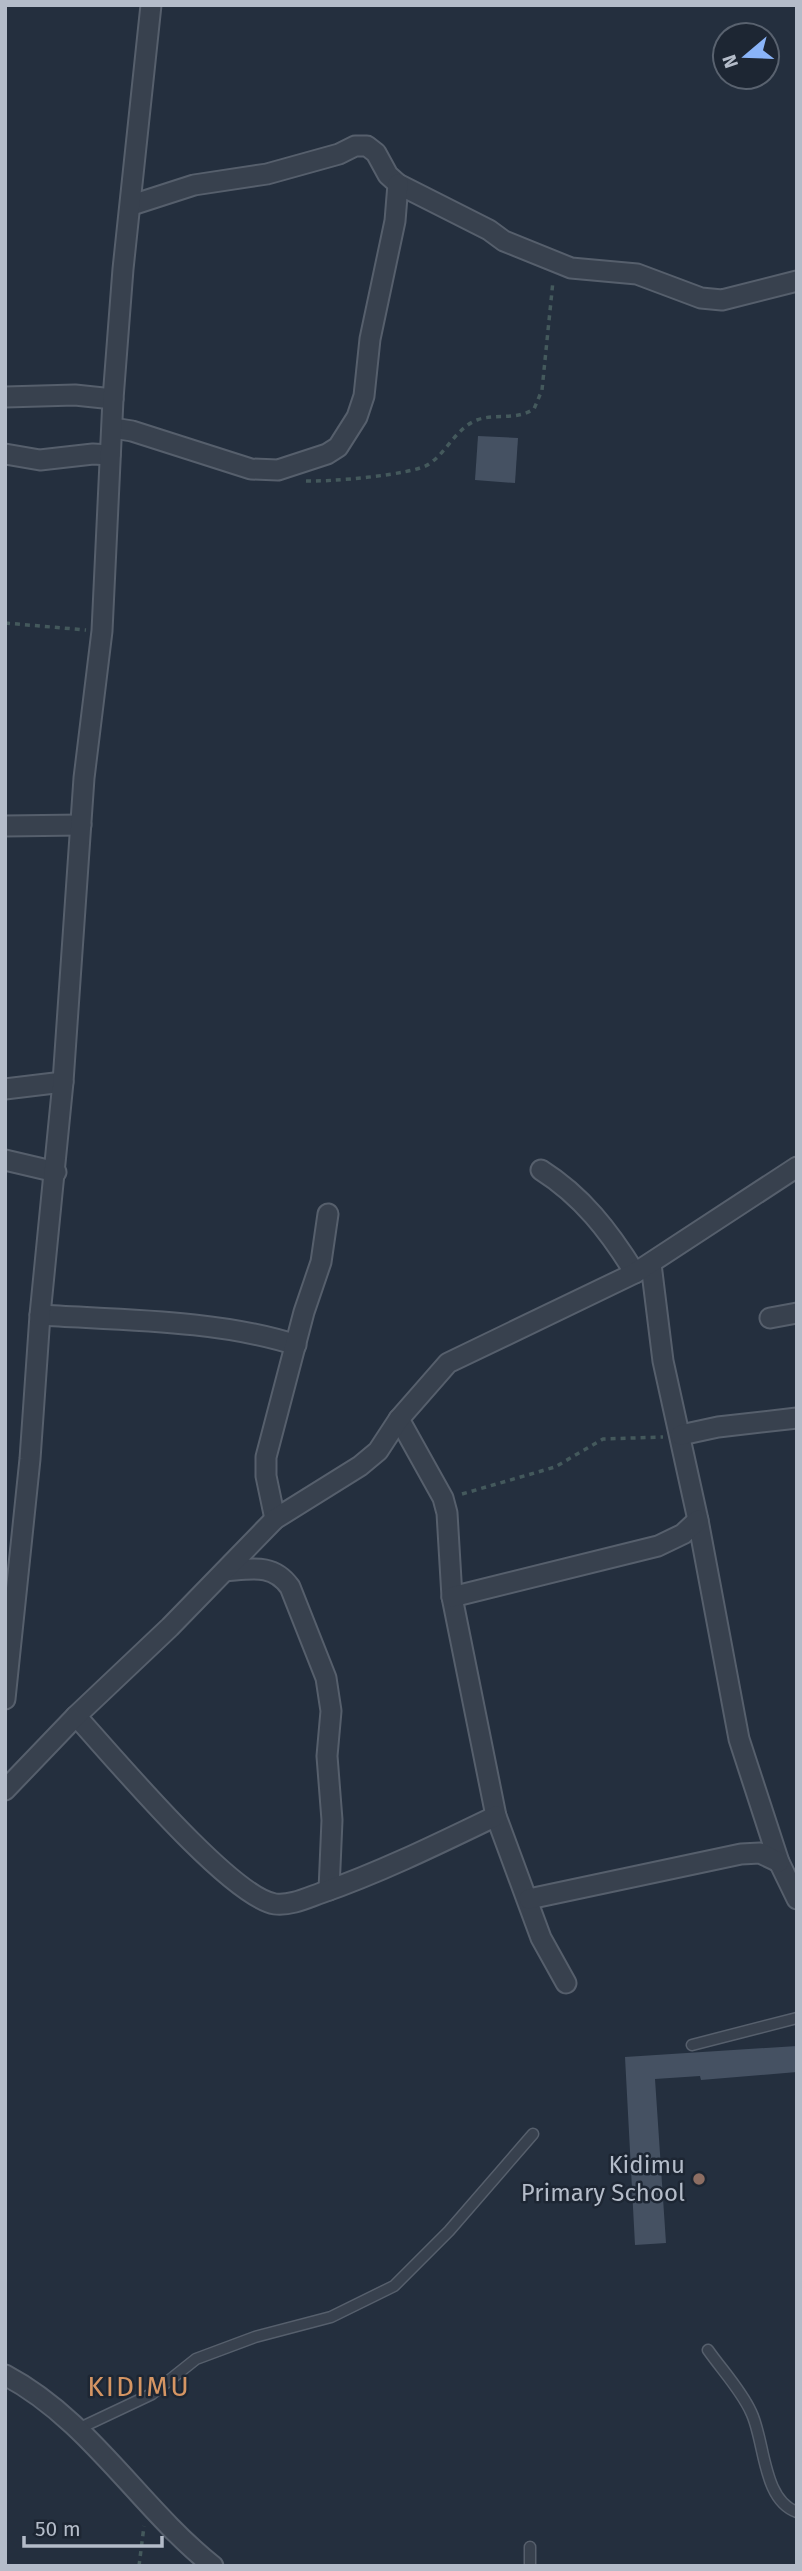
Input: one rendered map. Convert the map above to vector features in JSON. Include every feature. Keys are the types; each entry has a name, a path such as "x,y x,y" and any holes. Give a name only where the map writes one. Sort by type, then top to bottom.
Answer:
{"street":[{"path":"5,1699 7,1641 30,1459 40,1315 63,1082 84,778 102,631 113,399 151,5"},
{"path":"132,205 194,185 278,171 339,154 355,146 367,146 376,153 388,175 398,184 489,230 504,241 571,268 637,274 701,298 722,300 797,281"},
{"path":"113,428 132,431 251,469 278,470 327,454 338,447 357,417 364,396 370,339 395,220 398,184"},
{"path":"5,397 75,395 113,399"},
{"path":"5,454 40,460 93,454 110,455"},
{"path":"5,826 81,825"},
{"path":"5,1088 63,1082"},
{"path":"5,1160 55,1172"},
{"path":"5,1790 275,1519 360,1466 378,1451 399,1419 448,1363 643,1268 797,1167"},
{"path":"541,1170 565,1185 643,1268 682,1438 739,1739 779,1862 797,1899"},
{"path":"275,1519 266,1476 267,1457 321,1262 328,1214"},
{"path":"770,1318 797,1313"},
{"path":"40,1315 188,1326 279,1339 296,1345"},
{"path":"682,1438 719,1427 797,1418"},
{"path":"399,1419 443,1498 447,1513 452,1597 496,1816 529,1899 541,1938 566,1983"},
{"path":"452,1597 658,1546 683,1534 698,1520"},
{"path":"225,1571 267,1568 282,1574 290,1587 326,1678 331,1711 327,1756 332,1820 329,1890"},
{"path":"76,1716 166,1817 250,1895 275,1904 293,1902 380,1872 496,1816"},
{"path":"529,1899 741,1854 760,1853 779,1862"},
{"path":"5,2375 80,2428 183,2542 213,2566"}],"lane":[{"path":"692,2045 797,2018"},
{"path":"80,2428 152,2394 196,2358 255,2337 331,2317 394,2286 449,2231 533,2134"},
{"path":"708,2350 752,2412 766,2469 780,2501 797,2512"},
{"path":"530,2547 530,2566"}],"path":[{"path":"295,481 412,472 430,464 464,428 478,419 517,417 534,409 542,390 555,262"},
{"path":"5,623 102,631"},
{"path":"443,1498 555,1467 603,1439 650,1436 682,1438"},
{"path":"139,2566 147,2503"}],"building":[{"path":"478,436 518,438 515,483 475,480"},
{"path":"797,2046 797,2072 701,2080 700,2076 655,2079 666,2243 635,2245 625,2057"}],"place":[{"name":"Kidimu Primary School","path":"699,2179"}],"district":[{"name":"KIDIMU","path":"139,2386"}]}
